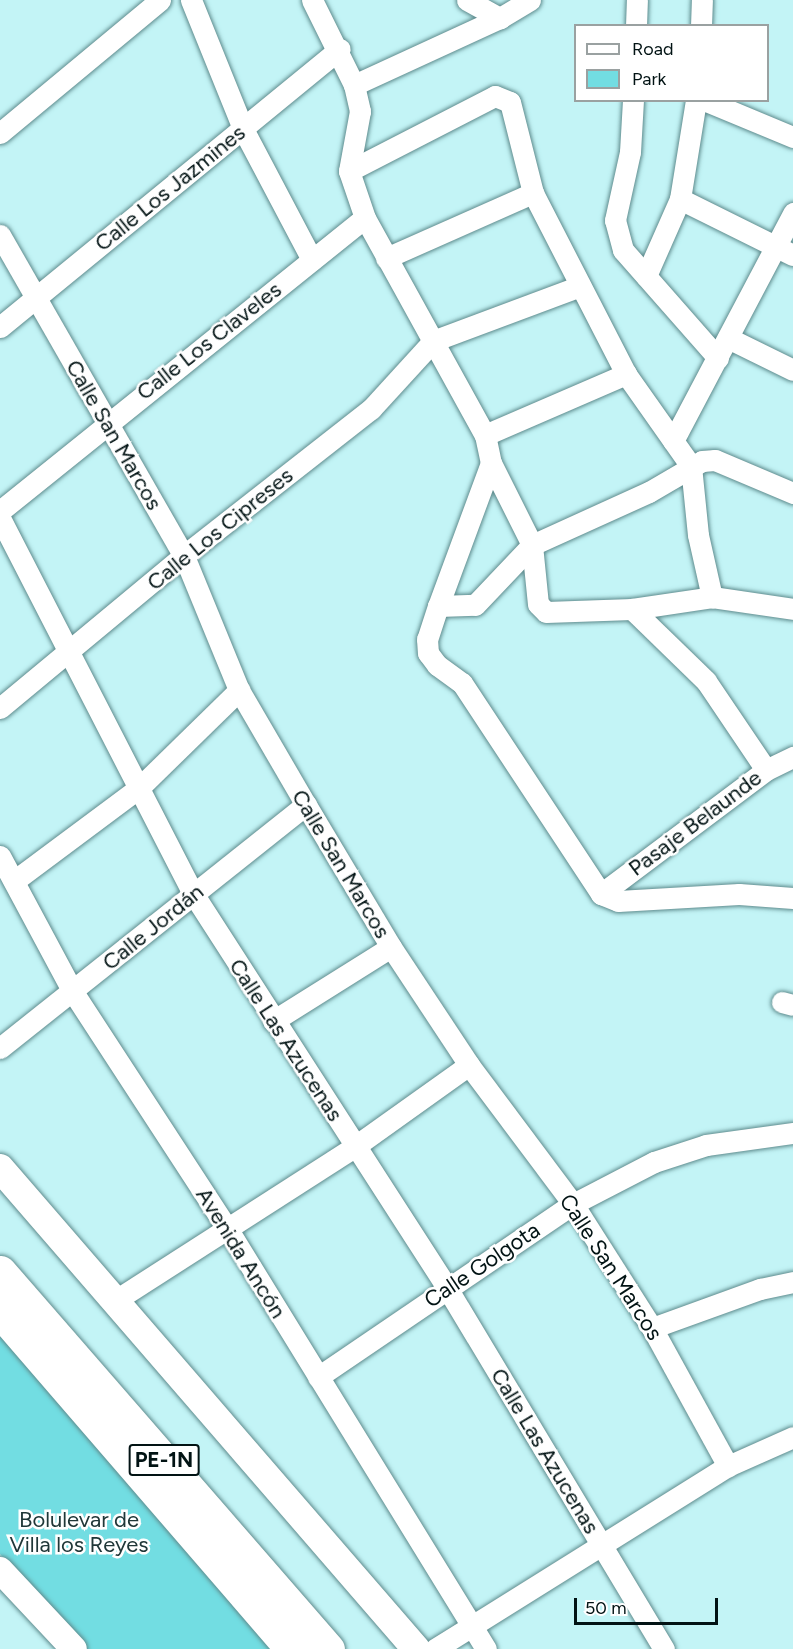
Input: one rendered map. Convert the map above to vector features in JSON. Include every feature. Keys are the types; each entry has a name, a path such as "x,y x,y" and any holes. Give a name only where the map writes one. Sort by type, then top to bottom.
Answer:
{"highway":[{"name":"PE-1N","path":"0,1272 328,1649"},
{"name":"PE-1N","path":"0,1311 292,1649"}],"main road":[{"path":"0,1168 416,1649"}],"street":[{"path":"0,134 160,0"},
{"path":"191,0 243,129 312,260"},
{"path":"312,0 340,50 354,85 360,111 350,171 364,218 485,435 491,463 532,545 535,594 546,612 632,609 712,597 793,609"},
{"path":"468,0 500,18"},
{"path":"354,85 500,18 530,0"},
{"path":"636,24 637,0"},
{"path":"701,24 702,0"},
{"name":"Calle Los Jazmines","path":"0,327 340,50"},
{"path":"350,171 495,96 510,102 533,193 626,374 691,466 698,535 712,597"},
{"path":"633,102 630,152 615,219 623,250 718,358"},
{"path":"646,276 680,200 696,102"},
{"path":"709,102 793,137"},
{"path":"386,258 533,193"},
{"path":"680,200 784,250"},
{"path":"673,441 728,338 784,250 793,213"},
{"name":"Calle Los Claveles","path":"0,511 106,423 364,218"},
{"name":"Calle San Marcos","path":"0,235 184,556 239,690 306,806 391,947 469,1065 573,1204 652,1328 728,1466"},
{"path":"433,341 580,286"},
{"path":"728,338 793,370"},
{"name":"Calle Los Cipreses","path":"0,708 70,654 184,556 371,409 433,341"},
{"path":"485,435 626,374"},
{"path":"438,606 475,605 532,545 649,492 691,466 715,460 793,493"},
{"path":"491,463 427,639 428,653 437,665 462,683 601,894 618,901 739,894 793,898"},
{"name":"Calle Las Azucenas","path":"0,518 194,895 354,1147 447,1288 664,1649"},
{"path":"632,609 706,681 766,770"},
{"path":"14,881 140,787 239,690"},
{"name":"Pasaje Belaunde","path":"601,894 766,770 793,757"},
{"name":"Calle Jordán","path":"0,1048 306,806"},
{"name":"Avenida Ancón","path":"0,856 73,992 227,1228 486,1649"},
{"path":"273,1021 391,947"},
{"path":"116,1300 354,1147 469,1065"},
{"name":"Calle Golgota","path":"318,1377 573,1204 654,1162 706,1144 793,1133"},
{"path":"652,1328 760,1289 793,1282"},
{"path":"435,1649 728,1466 793,1437"},
{"path":"0,1570 74,1649"}],"green space":[{"name":"Bolulevar de Villa los Reyes","path":"0,1327 277,1649 87,1649 0,1554"}]}
